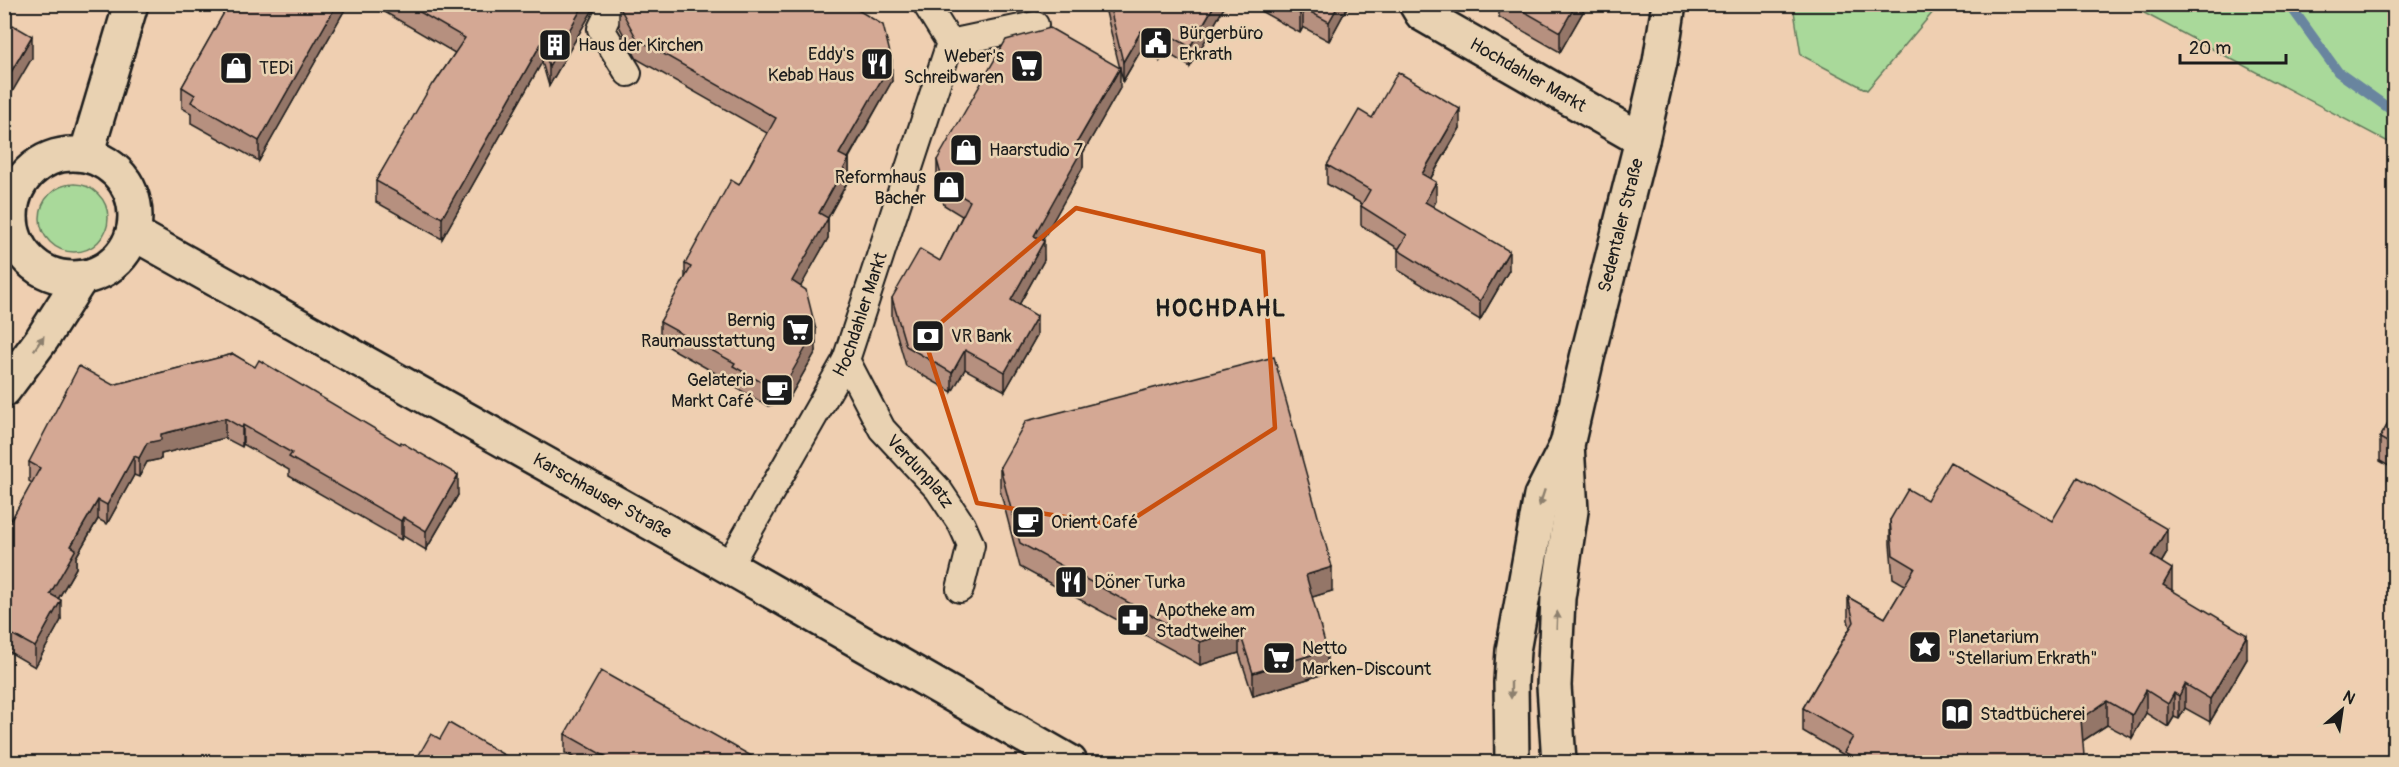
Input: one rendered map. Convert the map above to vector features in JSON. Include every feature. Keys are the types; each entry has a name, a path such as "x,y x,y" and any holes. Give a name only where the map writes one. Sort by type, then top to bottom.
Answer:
{"street":[{"path":"86,155 131,4"},
{"path":"613,4 601,29 628,73"},
{"path":"926,4 950,43 1035,25"},
{"name":"Hochdahler Markt","path":"1416,4 1422,15 1642,140"},
{"name":"Sedentaler Straße","path":"1559,762 1554,686 1558,598 1571,511 1568,445 1587,357 1660,62 1669,4"},
{"name":"Hochdahler Markt","path":"728,567 846,360 950,43"},
{"path":"67,154 86,155 106,163 122,178 132,197 135,218 133,233 119,258 102,271 81,278 60,277 40,269 9,242 13,198 20,182 33,168 49,158 67,154"},
{"name":"Karschhauser Straße","path":"133,233 1070,762"},
{"path":"4,390 42,339 81,278"},
{"name":"Verdunplatz","path":"846,360 882,429 938,489 962,525 971,545 960,589"},
{"name":"Sedentaler Straße","path":"1512,762 1513,651 1541,496 1568,445"}],"highlighted area":[{"path":"1076,208 1263,252 1275,428 1122,526 977,503 924,337"}],"green space":[{"path":"1793,4 1939,5 1867,90 1801,55"},
{"path":"2129,5 2394,5 2394,145"},
{"path":"81,184 93,190 102,199 108,211 106,231 98,242 81,252 67,252 50,242 42,231 40,211 50,194 61,186"}],"building":[{"path":"229,4 337,4 259,141 191,102 195,95 182,87"},
{"path":"406,4 584,4 549,66 542,42 442,218 376,181 432,84 465,38"},
{"path":"620,4 848,4 883,25 892,61 839,154 849,159 819,213 828,218 792,281 806,290 816,330 788,379 768,386 733,366 735,363 660,322 691,267 685,264 731,180 739,185 776,118 637,39"},
{"path":"1109,4 1215,4 1190,47 1166,33 1160,42 1141,31 1123,62"},
{"path":"1283,4 1339,4 1329,22 1303,8 1300,14"},
{"path":"1511,4 1576,4 1560,32"},
{"path":"4,20 32,36 4,84"},
{"path":"1050,28 1120,68 1076,144 1083,148 1034,236 1044,241 1011,300 1037,316 1005,372 965,350 952,373 906,346 892,298 920,249 940,261 970,201 944,186 937,160 1006,40"},
{"path":"1398,72 1460,109 1422,174 1436,182 1425,202 1509,251 1480,301 1398,250 1407,235 1361,206 1370,190 1327,165 1359,110 1372,118"},
{"path":"233,354 255,367 259,360 400,444 401,442 458,475 426,531 403,517 401,521 289,457 292,453 243,425 242,428 225,418 161,434 161,440 147,443 139,458 134,456 107,505 98,500 71,546 76,549 50,594 61,600 35,647 4,630 4,533 40,468 29,462 79,366 113,385"},
{"path":"1274,357 1332,567 1306,575 1327,650 1253,673 1239,630 1200,642 1020,543 1000,467 1026,421"},
{"path":"2394,413 2394,446 2380,438"},
{"path":"1950,462 2052,521 2078,477 2167,529 2151,556 2172,569 2163,585 2247,635 2210,699 2185,684 2179,696 2174,693 2168,704 2146,690 2132,715 2107,701 2081,719 2084,756 2080,762 1863,762 1844,752 1853,737 1803,708 1854,622 1848,597 1885,618 1915,568 1893,555 1890,520 1908,489 1927,500"},
{"path":"601,671 762,762 615,762 565,734"},
{"path":"449,723 513,760 512,762 418,762 416,760 431,734 440,739"}],"waterway":[{"path":"2289,4 2338,72 2394,112"}],"place":[{"name":"Bürgerbüro Erkrath","path":"1156,43"},
{"name":"Haus der Kirchen","path":"555,45"},
{"name":"Eddy's Kebab Haus","path":"877,64"},
{"name":"Weber's Schreibwaren","path":"1027,66"},
{"name":"TEDi","path":"236,68"},
{"name":"Haarstudio 7","path":"966,150"},
{"name":"Reformhaus Bacher","path":"949,187"},
{"name":"Bernig Raumausstattung","path":"798,330"},
{"name":"VR Bank","path":"928,336"},
{"name":"Gelateria Markt Café","path":"777,390"},
{"name":"Orient Café","path":"1028,522"},
{"name":"Döner Turka","path":"1071,582"},
{"name":"Apotheke am Stadtweiher","path":"1133,620"},
{"name":"Planetarium \"Stellarium Erkrath\"","path":"1925,647"},
{"name":"Netto Marken-Discount","path":"1279,658"},
{"name":"Stadtbücherei","path":"1957,714"}],"district":[{"name":"HOCHDAHL","path":"1221,308"}]}
